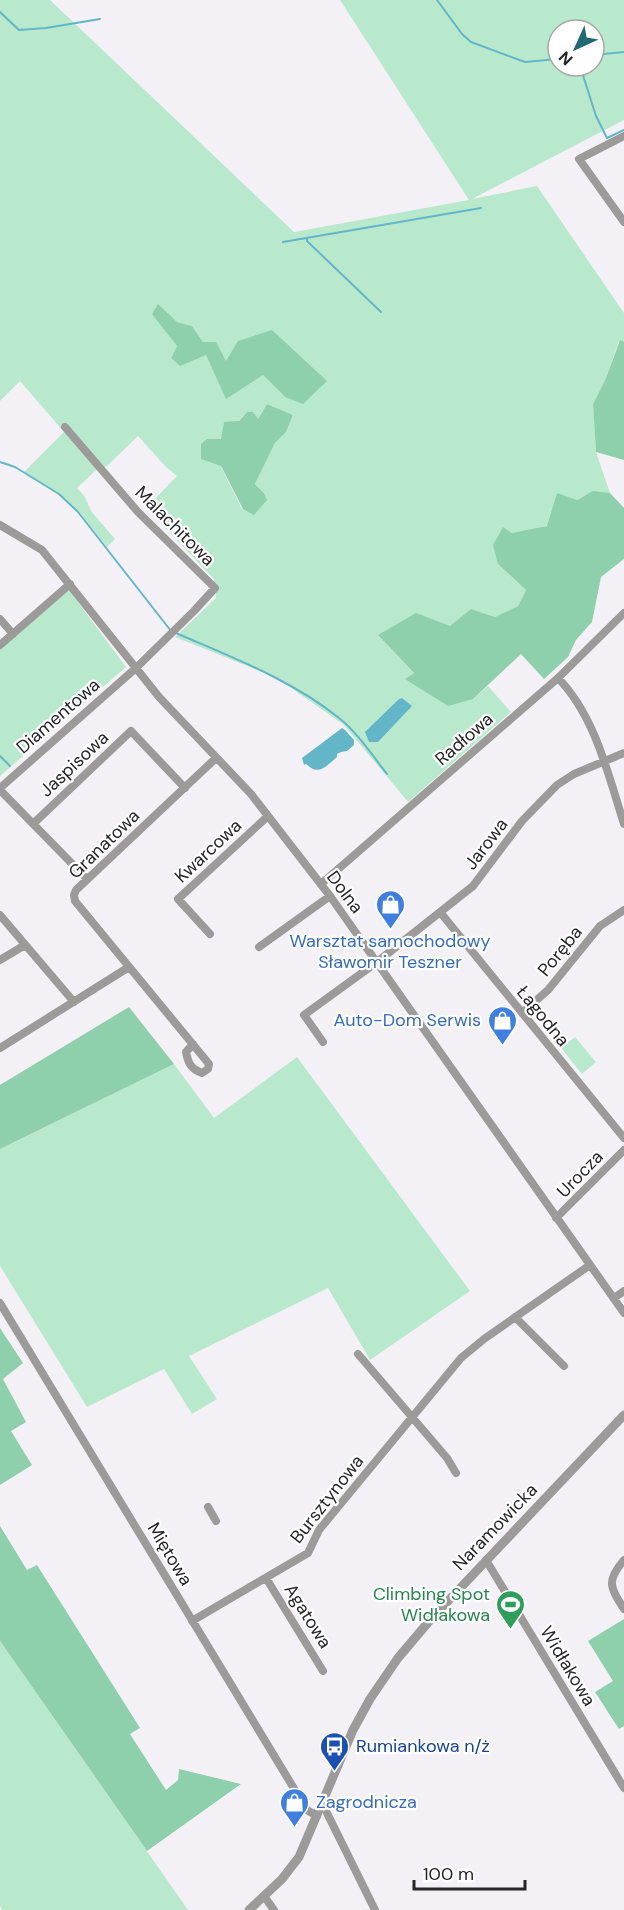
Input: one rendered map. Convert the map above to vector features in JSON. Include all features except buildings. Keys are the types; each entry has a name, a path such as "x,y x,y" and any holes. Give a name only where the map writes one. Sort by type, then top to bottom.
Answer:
{"street":[{"path":"624,136 579,159 624,222"},
{"name":"Malachitowa","path":"65,427 138,512 214,588 136,668"},
{"name":"Dolna","path":"0,525 42,550 159,697 268,816 330,896 624,1313"},
{"path":"0,645 70,584"},
{"name":"Radłowa","path":"321,884 558,678 624,613"},
{"path":"0,619 13,634"},
{"name":"Diamentowa","path":"0,789 136,668"},
{"path":"558,678 589,725 604,761 624,824"},
{"name":"Jaspisowa","path":"34,823 131,732 185,788"},
{"name":"Jarowa","path":"323,1042 304,1015 377,962 478,880 515,830 548,793 565,779 624,753"},
{"name":"Granatowa","path":"193,1044 75,901 74,895 87,879 216,758"},
{"path":"0,789 87,879"},
{"name":"Kwarcowa","path":"210,934 178,899 268,816"},
{"path":"259,947 330,896"},
{"name":"Poręba","path":"522,1014 548,990 600,926 624,910"},
{"name":"Łagodna","path":"440,912 624,1138"},
{"path":"0,915 74,1002"},
{"path":"0,960 25,945"},
{"path":"0,1047 129,967"},
{"name":"Urocza","path":"556,1218 624,1150"},
{"name":"Bursztynowa","path":"192,1622 308,1553 319,1530 461,1358 590,1264"},
{"path":"614,1298 624,1292"},
{"name":"Miętowa","path":"0,1304 307,1810 317,1816"},
{"path":"515,1317 564,1366"},
{"path":"358,1354 447,1458 456,1473"},
{"name":"Naramowicka","path":"249,1910 282,1879 295,1863 353,1730 381,1682 426,1624 624,1415"},
{"path":"208,1507 216,1521"},
{"name":"Widłakowa","path":"486,1560 624,1788"},
{"path":"624,1560 613,1573 611,1588 624,1610"},
{"name":"Agatowa","path":"266,1578 323,1671"},
{"path":"327,1814 375,1910"},
{"path":"264,1896 274,1910"}],"green space":[{"path":"0,0 50,0 294,232 469,200 340,0 624,0 624,120 472,199 537,186 624,313 624,342 619,341 606,378 593,404 596,452 610,493 599,492 582,497 541,528 512,533 503,527 498,564 526,590 518,606 495,617 471,609 451,626 378,635 414,673 406,679 473,699 488,686 511,712 408,802 344,725 277,678 175,637 216,598 214,579 146,508 177,476 138,436 107,466 96,470 77,488 85,497 91,511 115,539 107,547 80,513 59,493 24,472 64,432 20,381 0,401","holes":["177,322 192,326 203,342 226,361 327,381 285,397 263,375 206,355 171,358 177,346","267,404 293,415 286,432 275,443 255,484 264,493 242,509 207,439 221,439 247,412 253,412 257,420"]},
{"path":"158,304 177,322 192,326 203,342 216,342 226,361 238,341 272,330 327,381 303,404 285,397 263,375 226,399 206,355 180,366 171,358 177,346 152,314"},
{"path":"620,340 624,342 624,460 596,452 593,404 606,378"},
{"path":"267,404 293,415 286,432 275,443 255,484 267,500 254,515 243,509 221,466 201,459 201,444 207,439 221,439 224,422 239,421 247,412 253,412 258,419"},
{"path":"593,491 610,493 624,508 624,559 601,577 592,622 576,640 568,657 544,679 521,654 473,699 448,706 405,679 414,673 378,635 416,613 450,626 471,609 495,617 518,606 526,590 498,564 493,545 503,527 512,533 547,526 557,493 577,500"},
{"path":"69,590 126,667 0,776 0,649"},
{"path":"129,1007 174,1064 0,1149 0,1085"},
{"path":"575,1037 596,1062 582,1074 561,1048"},
{"path":"297,1057 470,1291 370,1360 328,1288 189,1356 217,1399 192,1414 164,1369 87,1407 0,1266 0,1149 174,1064 214,1118"},
{"path":"0,1328 23,1363 3,1379 26,1422 11,1431 32,1465 0,1485"},
{"path":"0,1526 27,1570 37,1565 140,1728 130,1734 166,1790 178,1780 179,1769 241,1784 147,1851 0,1641"},
{"path":"624,1619 624,1726 619,1729 595,1692 613,1681 588,1641"},
{"path":"0,1641 188,1910 2,1910 0,1906"}],"water":[{"path":"402,698 412,706 378,742 369,742 365,732"},
{"path":"342,728 354,740 354,745 347,751 337,754 337,757 322,769 318,770 304,765 302,758"}],"waterway":[{"path":"437,0 462,34 471,42 525,62 546,60"},
{"path":"0,12 19,30 100,19"},
{"path":"606,54 624,52"},
{"path":"584,78 596,116 607,138 624,130"},
{"path":"283,242 481,208"},
{"path":"307,238 307,241 381,312"},
{"path":"0,462 15,467 59,494 78,512 171,631"},
{"path":"176,633 260,670 321,704 352,730 387,774"},
{"path":"0,756 10,766"}],"place":[{"name":"Warsztat samochodowy Sławomir Teszner","path":"390,930"},
{"name":"Auto-Dom Serwis","path":"502,1046"},
{"name":"Climbing Spot Widłakowa","path":"511,1630"},
{"name":"Rumiankowa n/ż","path":"335,1772"},
{"name":"Zagrodnicza","path":"295,1828"}]}
